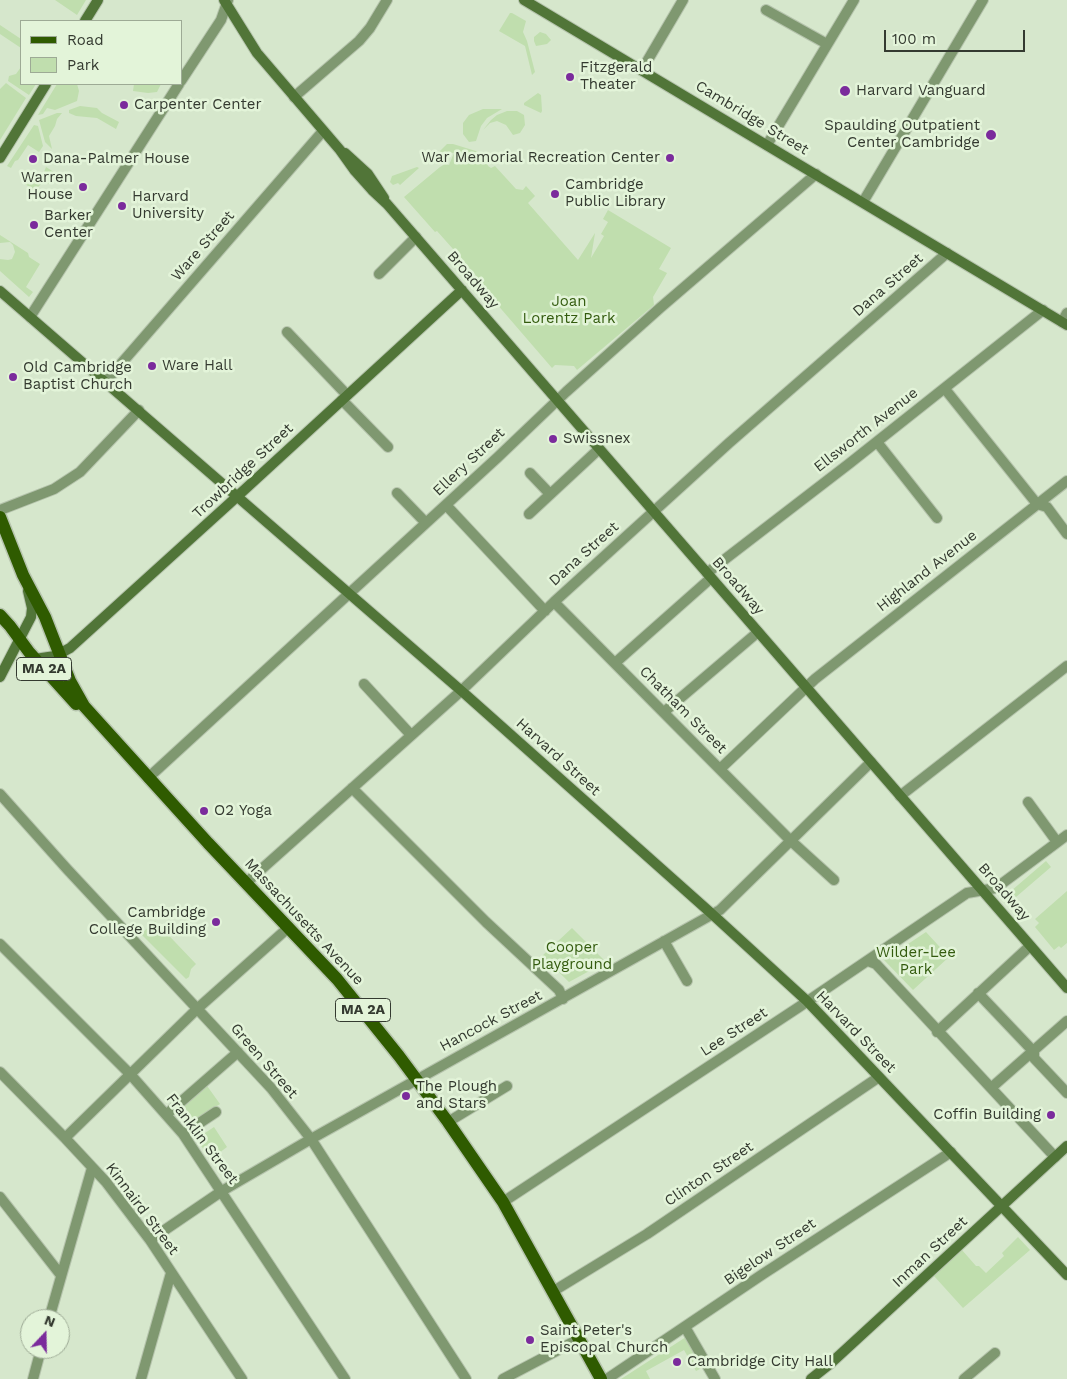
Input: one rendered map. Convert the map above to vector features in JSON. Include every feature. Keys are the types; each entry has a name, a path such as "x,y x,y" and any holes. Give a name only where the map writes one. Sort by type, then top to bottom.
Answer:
{"main road":[{"path":"86,20 98,0"},
{"name":"Cambridge Street","path":"524,0 540,4 642,70 1043,310 1065,320"},
{"name":"Broadway","path":"226,2 256,53 340,150 353,158 368,174 377,185 387,204 416,238 1067,988"},
{"path":"0,158 45,85"},
{"name":"Trowbridge Street","path":"35,659 59,654 70,648 462,290"},
{"name":"Harvard Street","path":"0,291 106,381 237,497 350,592 807,1001 1067,1274"},
{"name":"Massachusetts Avenue","path":"0,517 23,575 45,618 74,691 95,720 350,994 416,1079 503,1202 601,1379"},
{"path":"0,677 32,611 23,575"},
{"name":"MA 2A","path":"0,615 35,659 72,700 95,720"},
{"name":"Inman Street","path":"811,1379 831,1363 1067,1146"}],"street":[{"path":"294,97 360,40 374,22 387,0"},
{"path":"642,70 683,0"},
{"path":"767,145 854,0"},
{"path":"863,202 983,0"},
{"path":"182,78 221,20 226,2"},
{"path":"766,10 827,44"},
{"path":"30,317 178,85"},
{"name":"Ware Street","path":"106,381 324,131"},
{"name":"Ellery Street","path":"148,778 446,505 557,400 660,308 816,174"},
{"path":"379,274 416,238"},
{"name":"Dana Street","path":"246,883 461,691 554,602 736,437 948,253"},
{"name":"Ellsworth Avenue","path":"615,663 709,575 1043,310"},
{"path":"287,332 388,447"},
{"path":"945,388 1037,504 1047,507 1067,534"},
{"path":"0,510 54,489 80,472 139,410"},
{"path":"877,442 937,518"},
{"path":"529,514 599,449"},
{"path":"530,473 550,494"},
{"name":"Highland Avenue","path":"720,769 806,687 1067,481"},
{"path":"397,493 426,523"},
{"path":"446,505 545,611"},
{"name":"Chatham Street","path":"554,602 790,840 834,880"},
{"path":"664,712 758,632"},
{"path":"900,796 1067,666"},
{"path":"364,684 411,735"},
{"name":"Hancock Street","path":"150,1240 222,1191 311,1138 720,910 870,762"},
{"path":"352,788 486,922 559,990 563,999"},
{"name":"Green Street","path":"0,794 271,1088 311,1138 466,1379"},
{"path":"1028,802 1057,842"},
{"name":"Lee Street","path":"503,1202 868,961 967,893 996,888 1067,835"},
{"path":"65,1138 197,1009 289,927"},
{"path":"664,941 687,982"},
{"name":"Franklin Street","path":"0,944 130,1074 183,1134 345,1379"},
{"path":"937,1032 1030,946"},
{"path":"868,961 876,964 937,1032 1055,1157"},
{"path":"978,993 1034,1052"},
{"path":"991,1088 1067,1021"},
{"path":"167,1114 238,1052"},
{"path":"1034,1052 1032,1056 1067,1093"},
{"name":"Kinnaird Street","path":"0,1072 106,1182 150,1240 170,1273 242,1379"},
{"name":"Clinton Street","path":"552,1292 647,1234 880,1077"},
{"path":"448,1122 507,1086"},
{"path":"183,1134 216,1112"},
{"name":"Bigelow Street","path":"607,1379 763,1274 951,1152"},
{"path":"51,1309 92,1168"},
{"path":"0,1197 60,1274"},
{"path":"142,1379 170,1273"},
{"path":"685,1328 715,1379"},
{"path":"503,1379 580,1339"},
{"path":"964,1379 994,1353"},
{"path":"33,1379 38,1359"}],"green space":[{"path":"55,0 86,0 77,15"},
{"path":"510,13 526,21 523,32 535,72 532,75 525,46 499,31"},
{"path":"0,25 20,38 20,47 0,34"},
{"path":"540,32 546,34 551,40 547,44 536,46 534,37"},
{"path":"20,68 20,85 35,85 29,95 8,81 9,76 16,74"},
{"path":"6,83 26,98 0,140 0,89"},
{"path":"56,85 77,85 79,91 77,101 55,110 47,108 43,114 38,115"},
{"path":"134,85 160,85 157,92 133,91"},
{"path":"538,93 541,95 541,113 524,105 524,103"},
{"path":"80,106 97,108 102,113 119,122 116,129 97,118 76,116 69,113 69,110"},
{"path":"483,109 502,109 487,118 481,126 476,141 469,142 463,134 463,123 469,115"},
{"path":"507,111 517,111 524,115 525,125 520,133 513,135 506,125 497,121 490,123 483,130 497,115"},
{"path":"62,113 49,136 52,149 45,142 39,120"},
{"path":"34,125 38,126 43,146 39,152 28,145 11,168 7,166"},
{"name":"Joan Lorentz Park","path":"447,144 479,152 488,166 491,168 495,166 516,189 523,190 526,186 535,196 528,203 578,260 595,233 591,258 604,236 601,234 608,222 603,219 608,210 671,248 659,269 667,273 653,297 654,305 577,370 574,366 555,365 552,368 477,281 479,279 461,258 404,197 440,167 445,164 449,165 454,153 439,152"},
{"path":"46,167 57,174 51,184 41,184 35,190 23,183 22,181 30,170 35,180 43,179"},
{"path":"417,167 419,168 400,185 398,183 393,185 390,182 392,176"},
{"path":"0,235 28,253 29,257 40,264 26,287 33,292 29,297 0,271 0,259 12,259 15,252 10,242 0,243"},
{"path":"1046,861 1051,867 1016,897 1011,891"},
{"path":"1067,891 1067,943 1061,948 1059,946 1054,950 1035,927 1039,923 1035,919"},
{"path":"155,921 196,964 186,979 141,934"},
{"name":"Cooper Playground","path":"572,928 606,962 569,982 542,956"},
{"name":"Wilder-Lee Park","path":"926,932 949,957 913,990 884,960"},
{"path":"205,1083 220,1104 188,1124 175,1108"},
{"path":"214,1127 227,1147 211,1159 196,1139"},
{"path":"1018,1237 1030,1250 963,1308 934,1276 962,1250 976,1266 979,1266 986,1273 1004,1256 1002,1253"},
{"path":"686,1337 704,1367 696,1371 684,1350 646,1371 650,1379 621,1379"}],"place":[{"name":"Fitzgerald Theater","path":"570,77"},
{"name":"Harvard Vanguard","path":"845,91"},
{"name":"Carpenter Center","path":"124,105"},
{"name":"Spaulding Outpatient Center Cambridge","path":"991,135"},
{"name":"War Memorial Recreation Center","path":"670,158"},
{"name":"Dana-Palmer House","path":"33,159"},
{"name":"Warren House","path":"83,187"},
{"name":"Cambridge Public Library","path":"555,194"},
{"name":"Harvard University","path":"122,206"},
{"name":"Barker Center","path":"34,225"},
{"name":"Ware Hall","path":"152,366"},
{"name":"Old Cambridge Baptist Church","path":"13,377"},
{"name":"Swissnex","path":"553,439"},
{"name":"O2 Yoga","path":"204,811"},
{"name":"Cambridge College Building","path":"216,922"},
{"name":"The Plough and Stars","path":"406,1096"},
{"name":"Coffin Building","path":"1051,1115"},
{"name":"Saint Peter's Episcopal Church","path":"530,1340"},
{"name":"Cambridge City Hall","path":"677,1362"}]}
